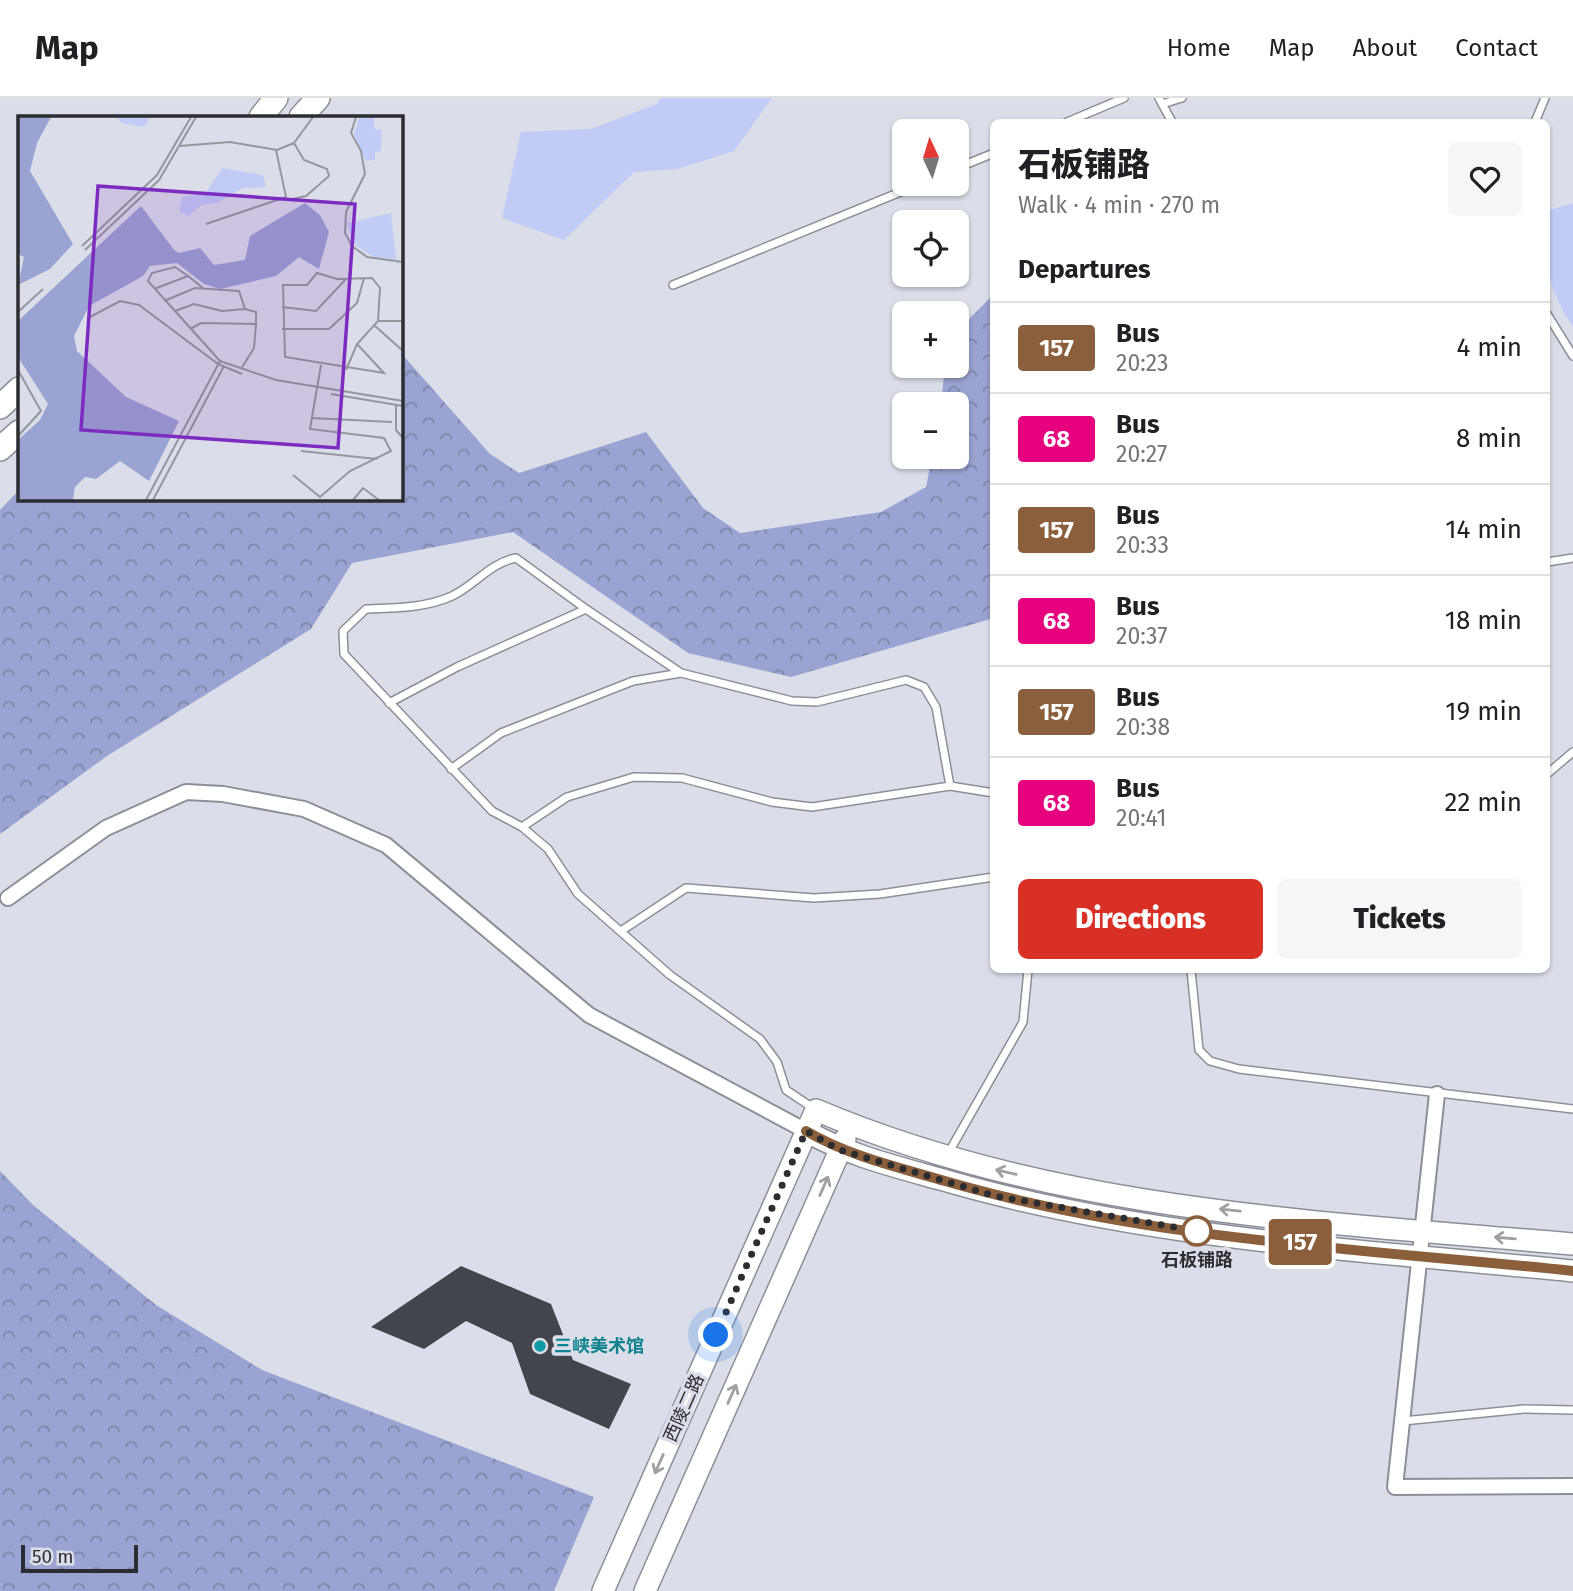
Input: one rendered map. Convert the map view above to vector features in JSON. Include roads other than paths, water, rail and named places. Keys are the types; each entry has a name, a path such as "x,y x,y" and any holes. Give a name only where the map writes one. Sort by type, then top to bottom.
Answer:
{"main road":[{"path":"262,116 276,98"},
{"path":"302,116 318,98"},
{"path":"0,407 18,390"},
{"path":"0,449 18,433"},
{"path":"816,1110 852,1125 1001,1171 1168,1204 1573,1244"},
{"name":"西陵二路","path":"603,1591 816,1110"},
{"path":"645,1591 852,1125"},
{"path":"806,1131 840,1150 995,1196 1165,1228 1573,1271"}],"street":[{"path":"8,898 106,828 186,792 223,794 304,809 386,845 589,1015 806,1131"},
{"path":"1437,1094 1395,1487 1573,1486"}],"lane":[{"path":"1074,119 1124,98"},
{"path":"1170,119 1160,101 1182,98"},
{"path":"1536,119 1545,98"},
{"path":"970,163 990,155"},
{"path":"673,285 892,195"},
{"path":"1550,319 1573,356"},
{"path":"816,1110 786,1090 777,1062 760,1039 670,975 578,894 548,849 522,827 492,811 344,654 342,631 366,609 405,607 452,596 503,560 516,558 681,673 792,701 817,702 906,680 924,687 936,707 950,786"},
{"path":"1550,563 1573,558"},
{"path":"389,703 457,667 586,609"},
{"path":"452,769 501,733 633,681 681,673"},
{"path":"1550,771 1573,752"},
{"path":"522,827 567,797 634,777 682,778 772,802 812,807 950,786 990,792"},
{"path":"621,931 686,888 814,898 880,894 990,878"},
{"path":"947,1155 1023,1022 1028,973"},
{"path":"1191,973 1199,1050 1210,1061 1238,1069 1573,1110"},
{"path":"1403,1421 1524,1409 1573,1410"}],"place":[{"name":"石板铺路","path":"1197,1231"},
{"name":"三峡美术馆","path":"540,1346"}]}
